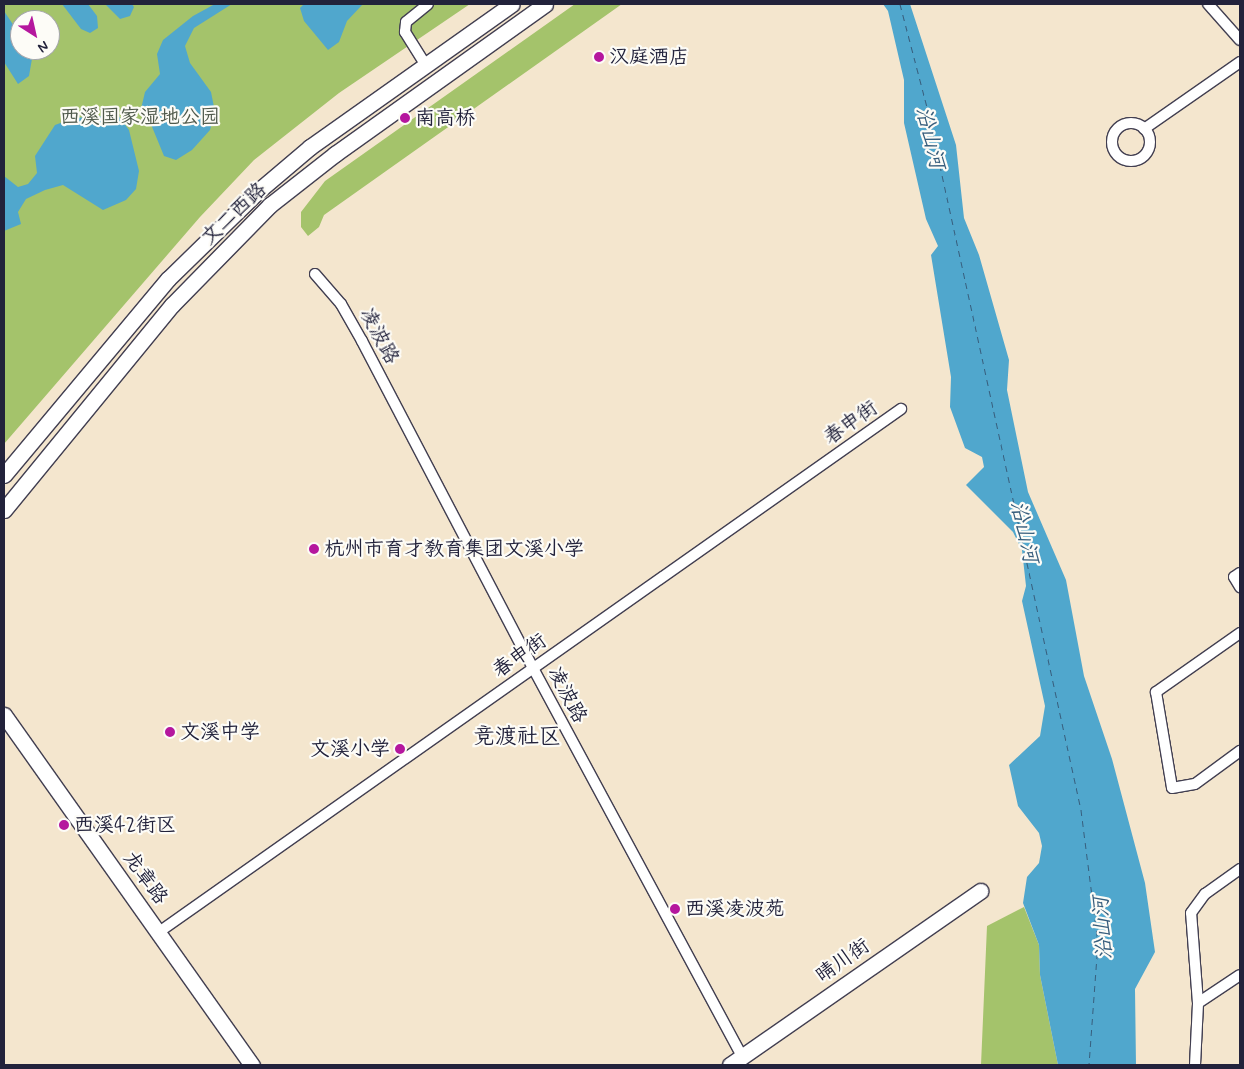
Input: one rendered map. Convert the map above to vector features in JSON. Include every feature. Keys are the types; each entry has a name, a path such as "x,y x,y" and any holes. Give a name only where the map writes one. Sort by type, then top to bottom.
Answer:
{"main road":[{"name":"文二西路","path":"4,510 172,305 270,206 335,154 545,4"},
{"name":"文二西路","path":"4,475 136,317 208,240 310,147 503,6"},
{"name":"龙章路","path":"4,715 252,1065"},
{"name":"晴川街","path":"736,1061 980,890"}],"street":[{"path":"425,64 405,32 406,22 428,4"},
{"path":"1208,4 1240,40"},
{"path":"1144,129 1240,62"},
{"name":"凌波路","path":"315,274 341,304 358,334 736,1061"},
{"name":"春申街","path":"159,932 901,409"},
{"path":"1240,572 1234,577 1240,587"},
{"path":"1240,633 1156,692 1172,788 1195,784 1240,751"},
{"path":"1194,1065 1198,1003 1191,913 1205,894 1240,869"},
{"path":"1198,1003 1240,975"}],"green space":[{"name":"西溪国家湿地公园","path":"4,4 470,4 339,93 254,160 200,217 4,444"},
{"path":"575,4 622,4 324,215 319,227 308,236 301,227 301,212 325,181"},
{"path":"1024,907 1039,945 1040,975 1058,1065 981,1065 987,926"}],"water":[{"path":"62,4 88,4 97,16 98,28 90,33 81,29"},
{"path":"105,4 132,4 134,7 130,16 120,19"},
{"path":"215,4 232,4 194,28 185,46 190,63 211,92 215,112 210,130 192,150 176,160 164,156 148,117 141,109 145,92 160,74 157,54 163,40 193,16"},
{"path":"304,4 363,4 347,21 339,42 328,50 304,21 300,8"},
{"name":"沿山河","path":"883,4 910,4 956,145 964,218 979,255 1009,360 1007,390 1028,492 1066,580 1084,676 1112,759 1145,883 1155,952 1135,989 1136,1065 1058,1065 1040,975 1039,945 1023,903 1027,877 1039,863 1042,846 1039,833 1018,806 1009,765 1040,736 1045,706 1022,601 1026,586 1022,550 1013,532 966,485 984,467 982,457 965,448 950,407 951,377 931,255 938,246 926,219 904,123 904,80 888,11"},
{"path":"4,11 10,20 10,60 32,60 29,76 18,84 4,62"},
{"path":"118,115 129,130 139,171 136,189 126,200 103,210 63,185 45,190 26,199 18,212 21,224 4,231 4,176 18,187 28,184 37,173 35,156 55,125 74,118"}],"ferry route":[{"path":"900,4 928,111 1081,810 1098,942 1089,1065"}],"place":[{"name":"汉庭酒店","path":"599,57"},
{"name":"南高桥","path":"405,118"},
{"name":"杭州市育才教育集团文溪小学","path":"314,549"},
{"name":"文溪中学","path":"170,732"},
{"name":"文溪小学","path":"400,749"},
{"name":"西溪42街区","path":"64,825"},
{"name":"西溪凌波苑","path":"675,909"}],"district":[{"name":"竞渡社区","path":"517,738"}]}
